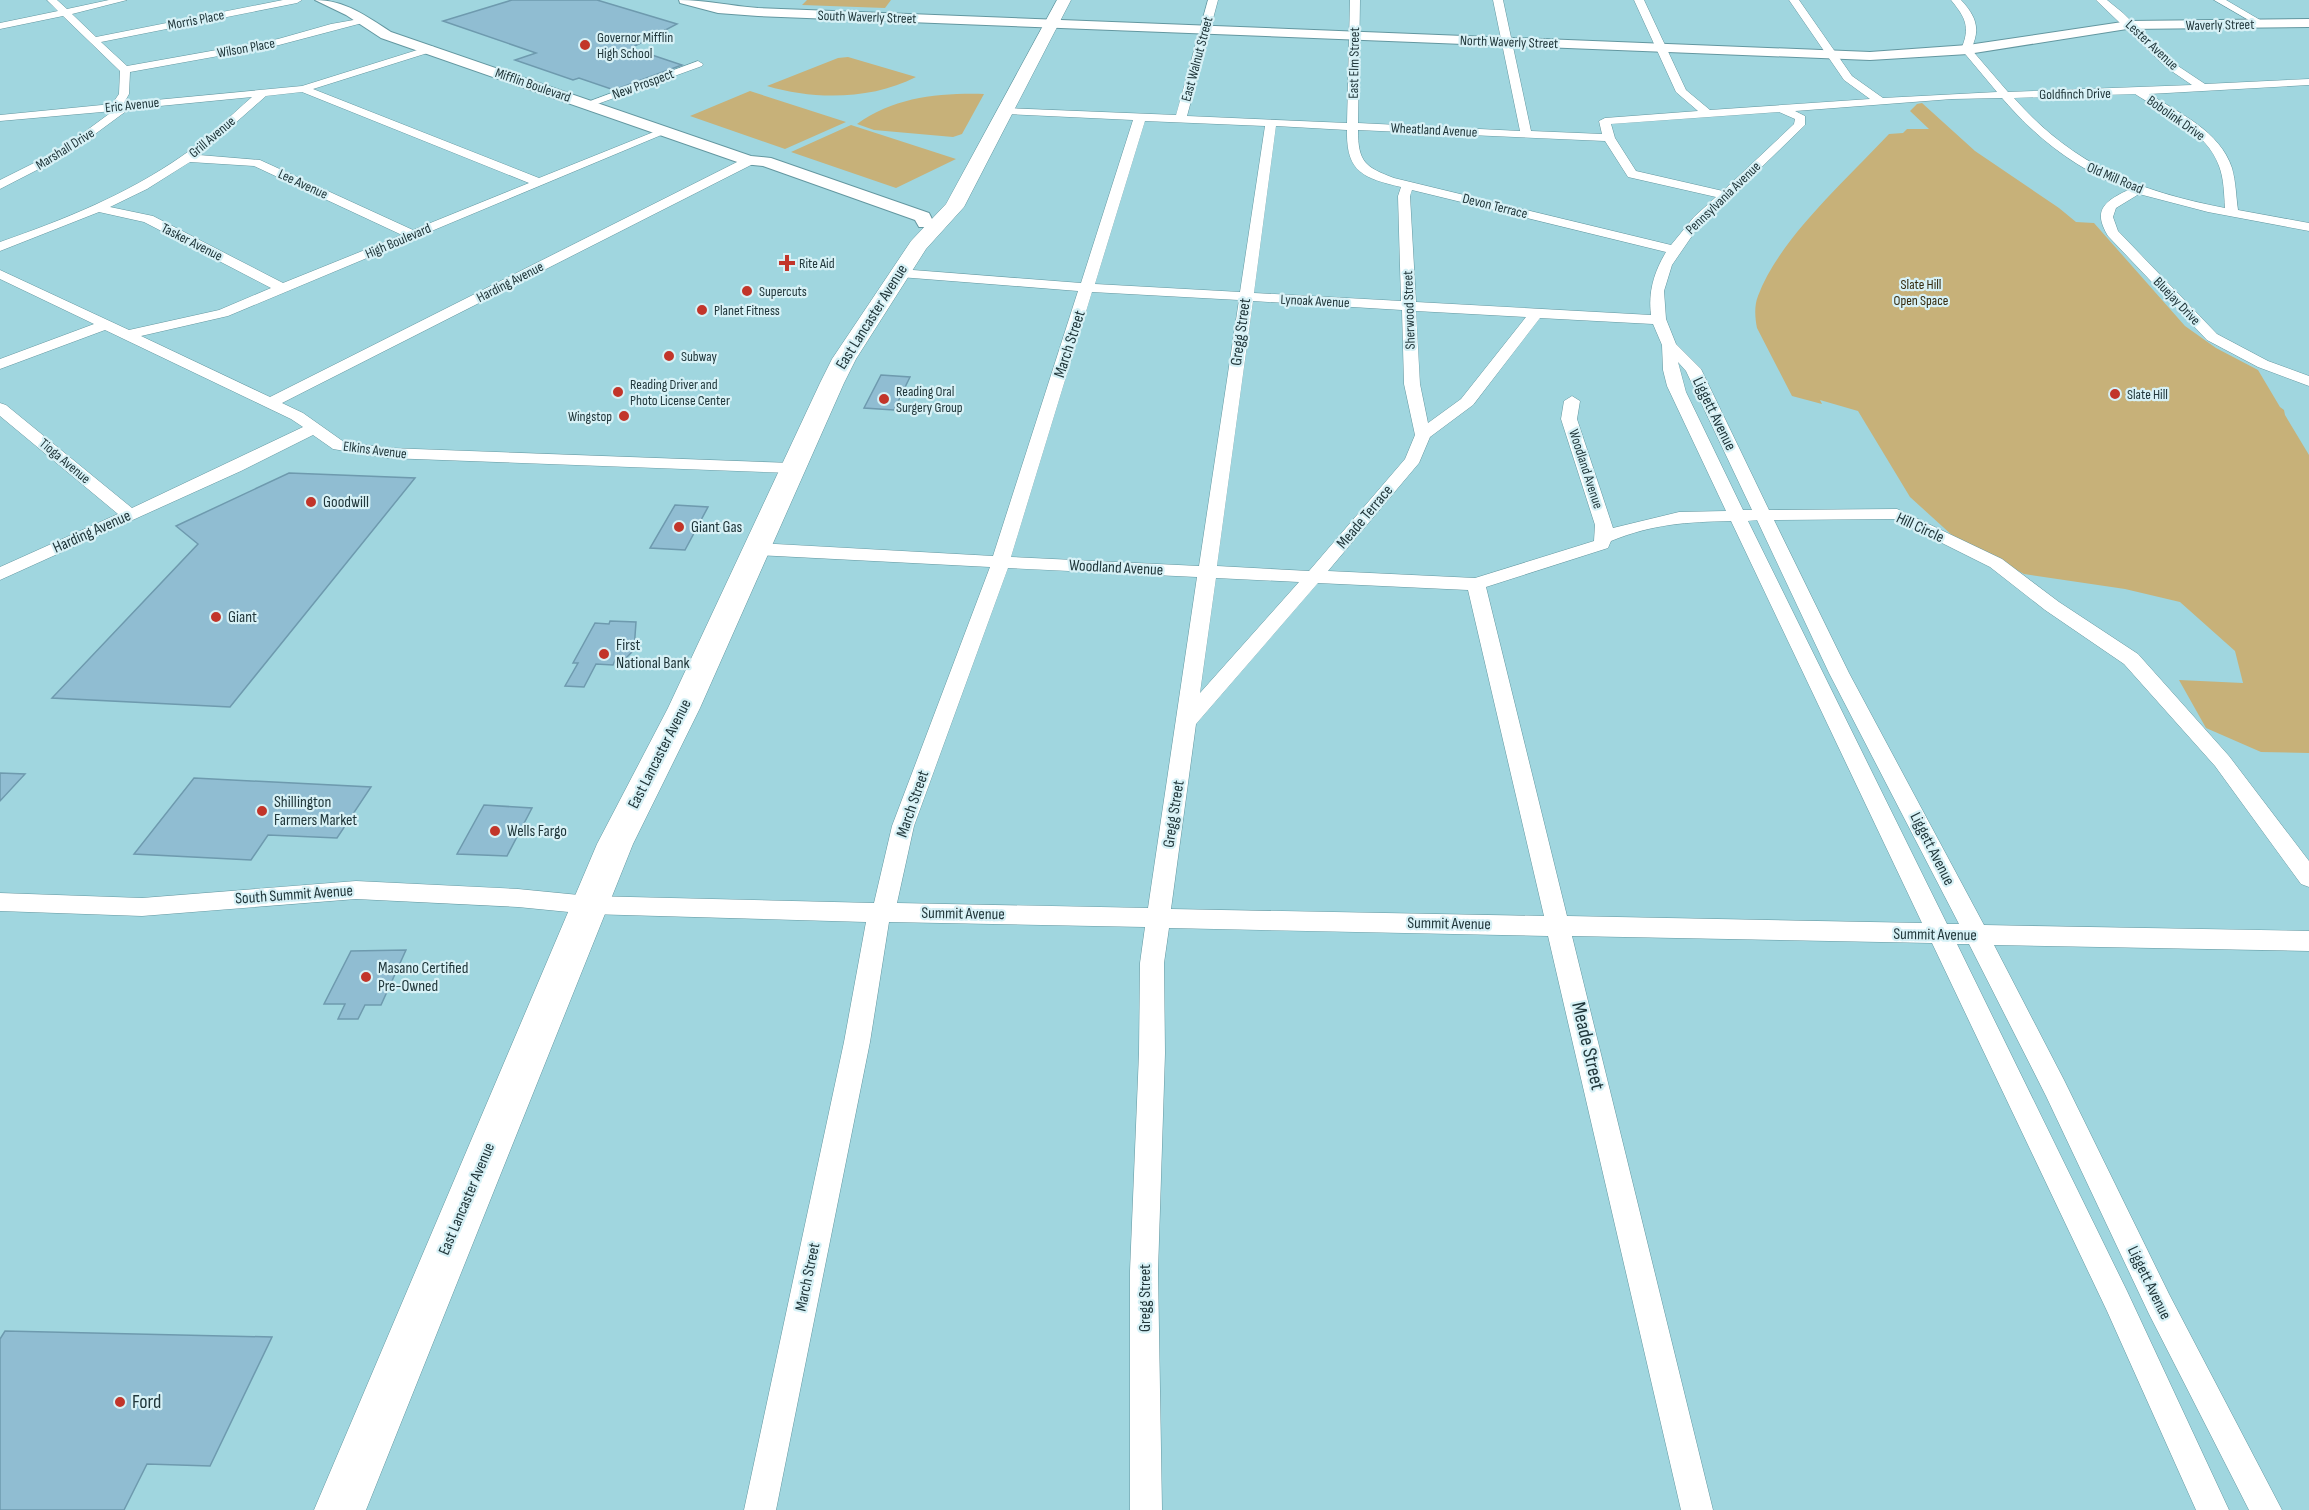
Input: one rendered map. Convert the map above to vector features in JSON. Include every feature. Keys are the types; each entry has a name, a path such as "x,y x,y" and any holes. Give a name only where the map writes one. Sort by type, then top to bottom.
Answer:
{"main road":[{"name":"East Lancaster Avenue","path":"340,1510 615,844 684,708 792,468 844,359 930,225 954,207 1064,0"}],"street":[{"path":"52,0 125,70 121,107"},
{"path":"0,26 122,0"},
{"name":"Morris Place","path":"94,40 297,0"},
{"name":"Mifflin Boulevard","path":"321,0 351,12 386,35 750,161 753,168 910,223 930,225"},
{"name":"South Waverly Street","path":"685,0 707,7 742,11 1051,24"},
{"name":"East Walnut Street","path":"1181,119 1213,0"},
{"name":"East Elm Street","path":"1353,126 1355,0"},
{"path":"1498,0 1526,134"},
{"path":"1639,0 1681,92 1707,113"},
{"path":"1794,0 1848,78 1881,101"},
{"path":"1956,0 1964,8 1972,24 1973,39 1966,49"},
{"name":"Lester Avenue","path":"2101,0 2171,66 2204,88"},
{"path":"2219,0 2262,24"},
{"name":"Wilson Place","path":"125,70 279,42 331,27 365,21"},
{"name":"Waverly Street","path":"1966,49 2130,26 2309,23"},
{"name":"North Waverly Street","path":"1051,24 1831,55 1900,56 1966,49"},
{"path":"263,93 303,89 430,49"},
{"name":"Old Mill Road","path":"1966,49 2050,141 2070,156 2111,178 2139,189 2232,213 2309,227"},
{"name":"New Prospect","path":"588,104 698,64"},
{"name":"Goldfinch Drive","path":"1780,108 2005,94 2139,92 2309,82"},
{"path":"303,89 540,183"},
{"name":"Bobolink Drive","path":"2139,92 2193,128 2219,153 2226,168 2232,213"},
{"name":"Eric Avenue","path":"0,118 263,93"},
{"name":"Grill Avenue","path":"0,248 96,208 187,159 263,93"},
{"name":"Marshall Drive","path":"0,185 64,152 121,107"},
{"path":"1725,195 1632,174 1609,138 1605,121 1780,108"},
{"name":"Pennsylvania Avenue","path":"1669,345 1659,320 1657,287 1662,271 1674,250 1699,220 1799,124 1801,118 1780,108"},
{"name":"Wheatland Avenue","path":"1006,111 1609,138"},
{"name":"March Street","path":"760,1510 857,1042 878,921 883,912 903,826 1001,562 1140,117"},
{"name":"Gregg Street","path":"1146,1510 1144,1271 1152,1053 1152,963 1271,122"},
{"name":"Devon Terrace","path":"1353,126 1353,159 1374,174 1408,185 1674,250"},
{"name":"High Boulevard","path":"126,335 223,313 665,131"},
{"name":"Lee Avenue","path":"187,159 256,163 413,235"},
{"name":"Harding Avenue","path":"270,403 750,161"},
{"name":"Sherwood Street","path":"1408,185 1404,196 1412,384 1423,435"},
{"name":"Bluejay Drive","path":"2139,189 2114,202 2107,210 2106,218 2113,233 2212,337 2263,364 2309,381"},
{"name":"Tasker Avenue","path":"96,208 148,219 283,289"},
{"name":"Lynoak Avenue","path":"900,273 1088,288 1659,320"},
{"name":"Elkins Avenue","path":"0,274 270,403 314,428 339,446 388,453 792,468"},
{"name":"Meade Terrace","path":"1188,720 1413,460 1423,435 1467,402 1536,313"},
{"path":"0,364 105,325"},
{"name":"Liggett Avenue","path":"1669,345 1693,369 1839,673 2055,1088 2159,1304 2266,1510"},
{"name":"Liggett Avenue","path":"1669,345 1672,374 1694,425 2117,1301 2213,1510"},
{"name":"Woodland Avenue","path":"1572,400 1569,419 1604,525 1603,538"},
{"name":"Tioga Avenue","path":"0,408 130,515"},
{"name":"Harding Avenue","path":"0,574 314,428"},
{"name":"Hill Circle","path":"1476,584 1602,544 1603,538 1653,521 1738,514 1897,514 1996,563 2052,606 2131,659 2222,761 2309,878"},
{"name":"Woodland Avenue","path":"756,549 1476,584"},
{"name":"Meade Street","path":"1476,584 1697,1510"},
{"name":"South Summit Avenue","path":"0,902 142,907 356,890 506,897 589,905"},
{"name":"Summit Avenue","path":"589,905 1941,936 2309,941"}],"green space":[{"path":"807,0 891,0 885,8 802,5"},
{"path":"848,57 916,77 899,85 861,94 804,94 767,86 838,58"},
{"path":"750,91 846,122 785,149 690,116"},
{"path":"950,94 984,94 962,134 953,137 874,130 857,124 886,108 918,98"},
{"name":"Slate Hill Open Space","path":"1922,103 1975,151 2076,222 2094,223 2185,326 2216,348 2258,370 2284,410 2309,455 2309,753 2261,752 2206,728 2179,680 2243,683 2235,651 2180,602 2125,589 2024,574 1954,537 1910,497 1858,411 1820,400 1822,404 1792,396 1757,328 1755,312 1758,296 1781,253 1816,210 1889,134 1903,133 1907,129 1929,129 1910,111 1917,104"},
{"path":"851,125 956,159 896,188 791,152"}],"building":[{"name":"Governor Mifflin High School","path":"512,0 597,0 677,24 631,48 682,65 614,90 579,78 573,80 515,60 536,53 443,21"},
{"name":"Reading Oral Surgery Group","path":"881,375 910,377 894,410 864,408"},
{"name":"Giant","path":"289,473 415,478 230,707 52,698 198,544 176,526"},
{"name":"Giant Gas","path":"675,505 708,507 685,550 650,548"},
{"name":"First National Bank","path":"610,621 636,622 634,650 626,658 616,658 613,665 596,664 584,687 565,686 578,663 573,663 595,623 609,624"},
{"path":"0,773 25,774 0,801"},
{"name":"Shillington Farmers Market","path":"194,778 371,787 337,838 268,835 251,860 134,854"},
{"name":"Wells Fargo","path":"484,805 532,808 507,856 457,854"},
{"name":"Masano Certified Pre-Owned","path":"406,950 381,1005 365,1005 358,1019 338,1019 345,1004 324,1004 351,951"},
{"name":"Ford","path":"5,1331 272,1337 210,1466 147,1464 124,1510 0,1510 0,1339"}],"place":[{"name":"Governor Mifflin High School","path":"585,45"},
{"name":"Rite Aid","path":"787,263"},
{"name":"Supercuts","path":"747,291"},
{"name":"Planet Fitness","path":"702,310"},
{"name":"Subway","path":"669,356"},
{"name":"Reading Driver and Photo License Center","path":"618,392"},
{"name":"Slate Hill","path":"2115,394"},
{"name":"Reading Oral Surgery Group","path":"884,399"},
{"name":"Wingstop","path":"624,416"},
{"name":"Goodwill","path":"311,502"},
{"name":"Giant Gas","path":"679,527"},
{"name":"Giant","path":"216,617"},
{"name":"First National Bank","path":"604,654"},
{"name":"Shillington Farmers Market","path":"262,811"},
{"name":"Wells Fargo","path":"495,831"},
{"name":"Masano Certified Pre-Owned","path":"366,977"},
{"name":"Ford","path":"120,1402"}]}
